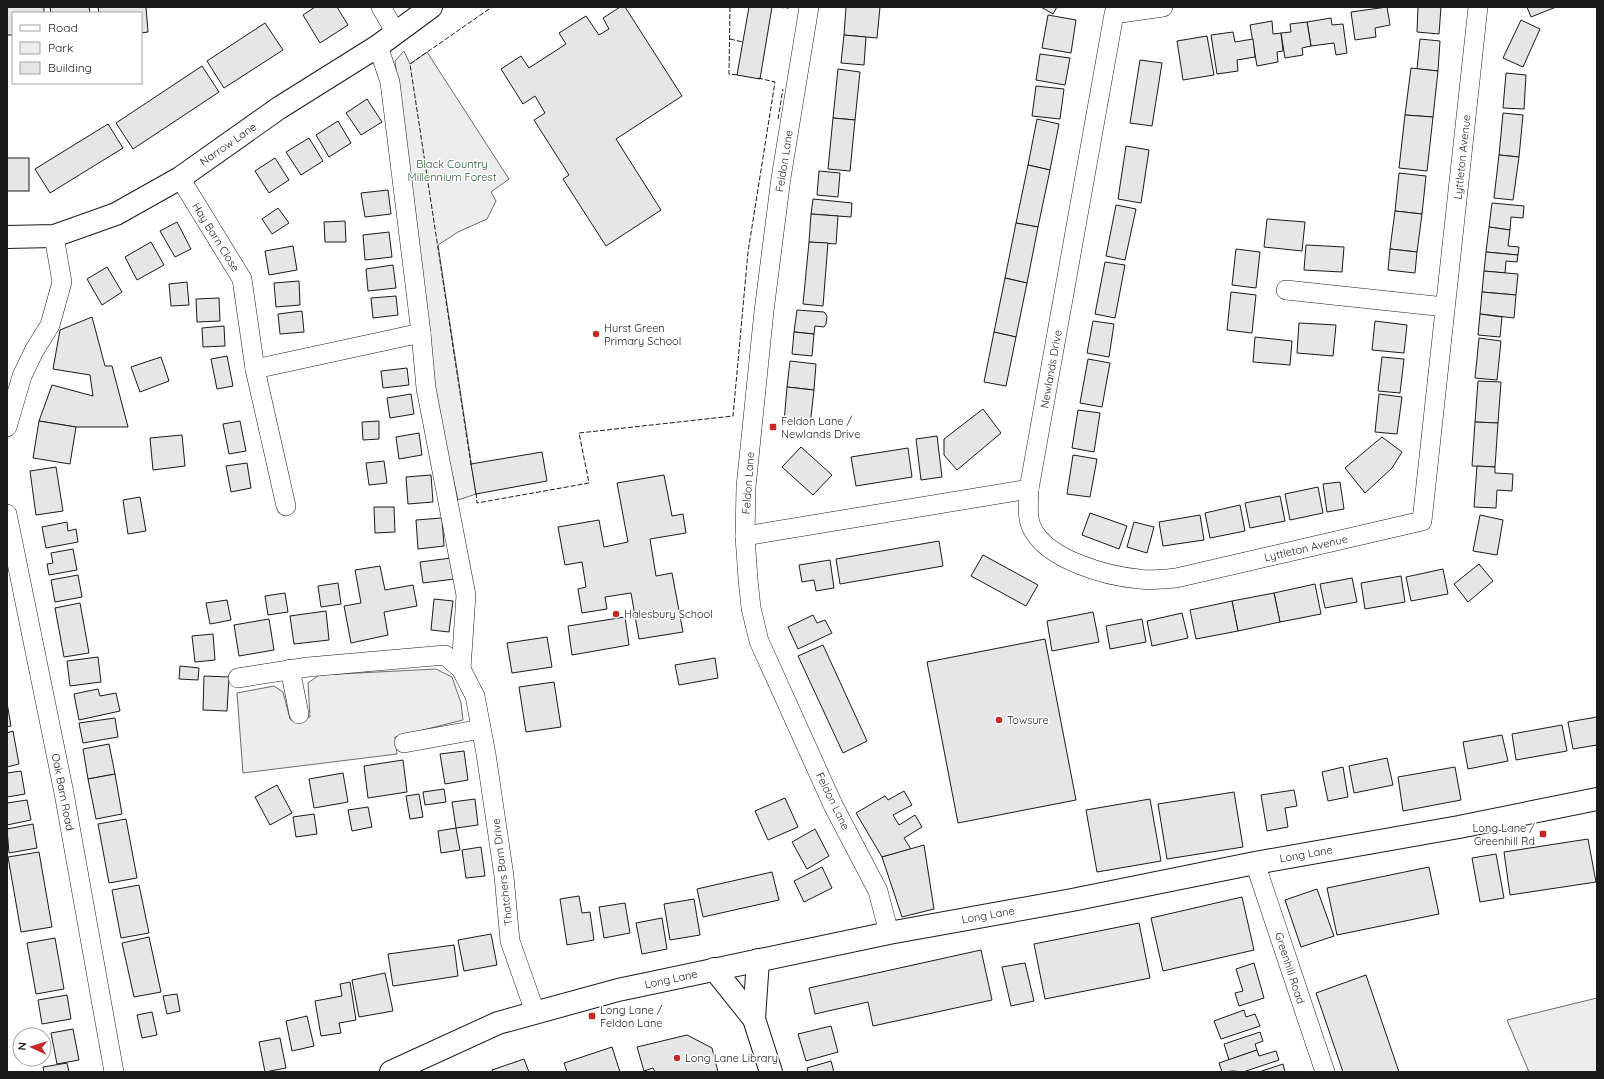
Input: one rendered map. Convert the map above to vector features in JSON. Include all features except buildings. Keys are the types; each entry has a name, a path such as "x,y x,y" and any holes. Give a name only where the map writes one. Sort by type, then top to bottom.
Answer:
{"main road":[{"name":"Narrow Lane","path":"7,237 54,236 116,214 180,178 279,108 378,46 431,7"},
{"name":"Long Lane","path":"391,1072 498,1023 618,990 889,933 1072,900 1255,863 1459,827 1597,799"},
{"path":"754,1020 758,960"},
{"path":"714,969 754,1020 771,1072"}],"street":[{"path":"381,7 396,33"},
{"name":"Feldon Lane","path":"809,7 772,239 746,487 745,536 751,608 759,641 833,805 878,891 889,933"},
{"name":"Newlands Drive","path":"1029,489 1114,14 1163,7"},
{"name":"Lyttleton Avenue","path":"1029,489 1028,509 1032,528 1043,544 1063,557 1082,565 1110,574 1140,580 1176,578 1422,521 1478,7"},
{"path":"378,46 390,82 421,332 426,388 466,595 461,669"},
{"name":"Hay Barn Close","path":"180,178 242,279 256,369 286,506"},
{"path":"7,427 22,376 34,351 50,325 62,282 54,236"},
{"path":"1286,290 1445,307"},
{"path":"256,369 421,332"},
{"path":"745,536 1029,489"},
{"name":"Oak Barn Road","path":"7,514 64,793 114,1072"},
{"name":"Thatchers Barn Drive","path":"238,678 290,669 445,655 461,669 475,696 481,729 504,876 510,942 535,1012"},
{"path":"290,669 299,714"},
{"path":"404,743 481,729"},
{"name":"Greenhill Road","path":"1255,863 1325,1072"}],"green space":[{"name":"Black Country Millennium Forest","path":"404,51 410,64 427,52 509,179 491,192 496,201 487,219 458,232 438,245 476,494 458,500 435,397 395,61"},
{"path":"436,669 452,677 461,703 463,720 395,737 397,754 243,773 237,693 274,686 283,692 290,719 310,717 308,683 319,675"},
{"path":"1597,998 1597,1072 1529,1072 1507,1020"}],"fence":[{"path":"471,465 410,64 492,7"},
{"path":"730,7 729,74 738,75"},
{"path":"772,7 790,7"},
{"path":"730,39 743,42"},
{"path":"476,493 477,503 589,483 579,433 733,416 748,252 775,82 758,78"},
{"path":"778,119 783,89"}],"place":[{"name":"Hurst Green Primary School","path":"596,334"},
{"name":"Feldon Lane / Newlands Drive","path":"773,427"},
{"name":"Halesbury School","path":"616,614"},
{"name":"Towsure","path":"999,720"},
{"name":"Long Lane / Greenhill Rd","path":"1543,834"},
{"name":"Long Lane / Feldon Lane","path":"592,1016"},
{"name":"Long Lane Library","path":"677,1058"}]}
